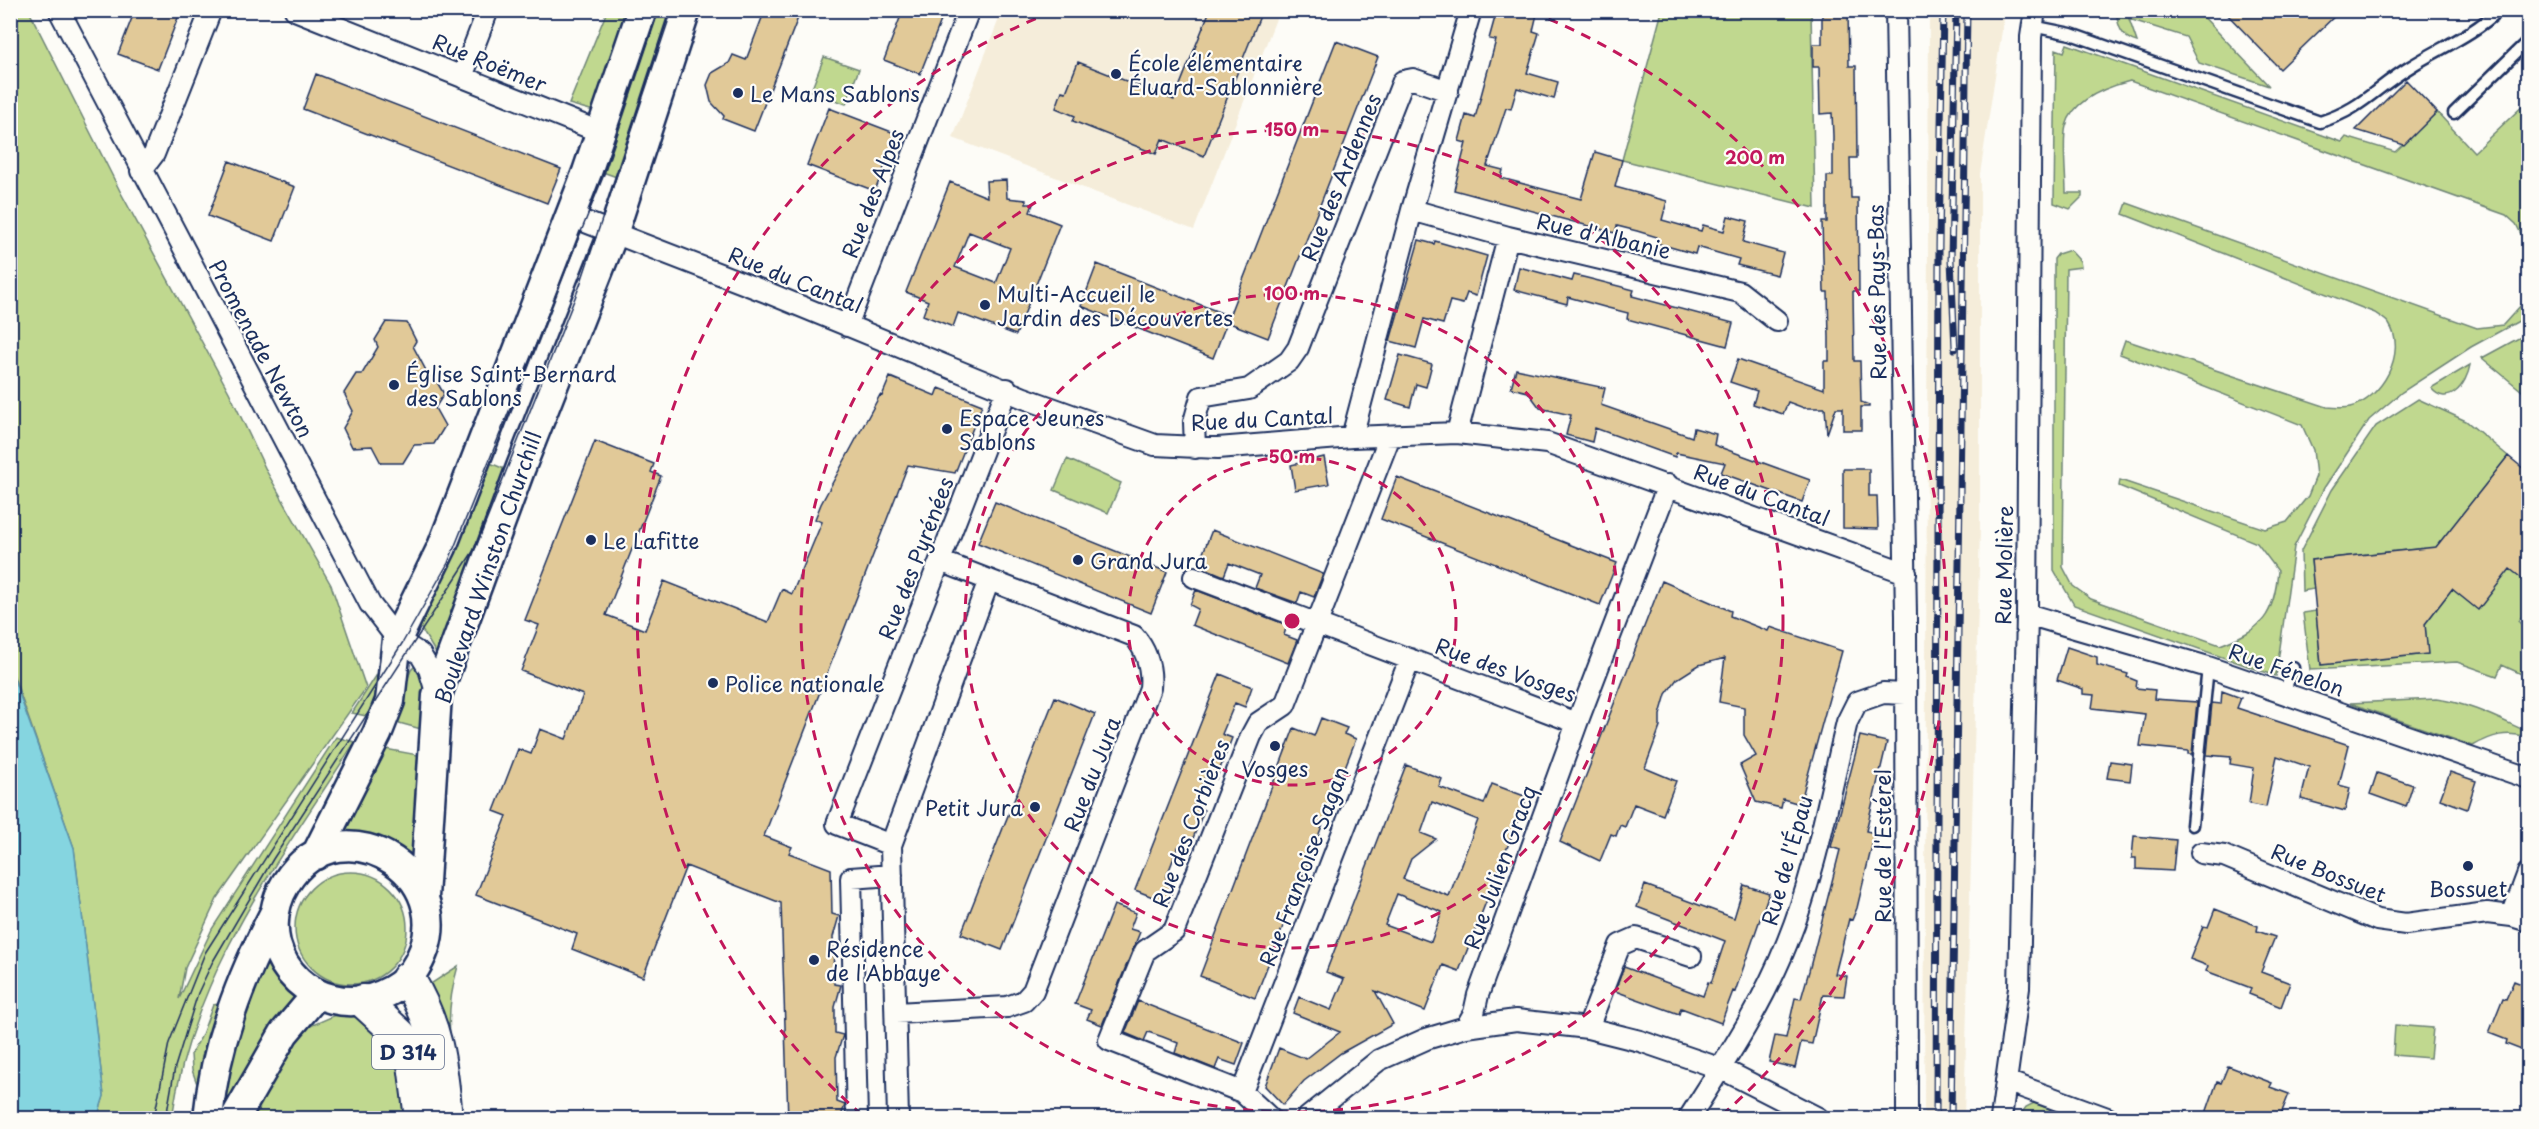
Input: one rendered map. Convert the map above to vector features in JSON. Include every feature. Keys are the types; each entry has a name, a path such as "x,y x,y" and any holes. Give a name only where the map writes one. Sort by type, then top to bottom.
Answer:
{"main road":[{"path":"410,975 426,1008 440,1055 446,1119"},
{"name":"D 314","path":"363,1001 400,1035 414,1064 421,1119"}],"street":[{"name":"Promenade Newton","path":"59,10 141,171 370,604 397,639 420,654 429,669 437,695"},
{"path":"141,171 154,154 211,10"},
{"name":"Rue Roëmer","path":"295,10 600,132"},
{"path":"462,77 488,10"},
{"name":"Boulevard Winston Churchill","path":"316,855 377,734 390,701 397,639 442,547 570,216 642,10"},
{"name":"Boulevard Winston Churchill","path":"424,897 437,695 508,500 613,234 686,10"},
{"name":"Rue des Alpes","path":"848,326 969,10"},
{"path":"1352,437 1412,210 1472,10"},
{"name":"Rue des Pays-Bas","path":"1896,10 1906,573"},
{"name":"Rue Molière","path":"2001,1119 2019,988 2027,614 2033,18"},
{"name":"Rue des Ardennes","path":"1196,448 1194,422 1201,397 1248,389 1289,361 1298,348 1404,81 1413,79 1448,92"},
{"name":"Rue d'Albanie","path":"1412,210 1509,237 1740,292 1777,321"},
{"name":"Rue du Cantal","path":"570,216 1126,436 1155,445 1196,448 1352,437 1457,433 1546,443 1668,485 1906,573"},
{"path":"1457,433 1509,237"},
{"name":"Rue des Pyrénées","path":"891,845 837,824 1007,389"},
{"name":"Rue des Corbières","path":"1270,1119 1242,1092 1109,1040 1145,951 1174,932 1251,736 1258,723 1285,705 1390,435"},
{"name":"Rue des Vosges","path":"1317,623 1577,723 1668,485"},
{"name":"Rue du Jura","path":"896,1013 1007,1006 1024,1001 1033,991 1150,688 1151,676 1144,648 1134,636 940,561"},
{"name":"Rue de l'Estérel","path":"1906,573 1907,1119"},
{"path":"1194,577 1317,623"},
{"path":"898,1119 891,845 989,580"},
{"name":"Rue Fénelon","path":"2027,614 2208,667 2529,778"},
{"name":"Rue Françoise Sagan","path":"1242,1092 1410,659"},
{"name":"Rue de l'Épau","path":"1689,1119 1722,1069 1759,1004 1787,943 1811,870 1847,722 1857,702 1884,693 1906,694"},
{"name":"Rue Julien Gracq","path":"1466,1027 1474,1013 1478,995 1577,723"},
{"path":"208,1119 210,1089 230,1010 245,971 275,912 288,879 316,855 346,847 381,852 404,867 424,897 429,918 428,933 423,954 410,975 387,993 363,1001 339,1001 317,994 295,977 282,960 275,940 275,912"},
{"name":"Rue Bossuet","path":"2201,853 2224,856 2377,920 2406,924 2487,913 2520,919 2529,873"},
{"path":"857,1119 851,878 892,875"},
{"path":"1588,1028 1620,945 1636,938 1691,956"},
{"path":"235,1119 284,1033 317,994"},
{"path":"1306,1119 1379,1060 1466,1027 1516,1020 1588,1028 1640,1041 1722,1069 1818,1119"},
{"path":"2006,1081 2107,1119"}],"lane":[{"path":"2033,18 2071,34 2320,122 2344,114 2366,101 2390,80 2482,27 2499,10"},
{"path":"2454,113 2529,42"},
{"path":"2192,825 2208,667"},
{"path":"2284,693 2293,668"}],"shaded area":[{"name":"École élémentaire Éluard-Sablonnière","path":"1002,11 1279,11 1194,230 953,138"},
{"path":"1929,11 2005,11 1980,174 1980,529 1964,1118 1924,1118"}],"green space":[{"path":"10,11 29,11 121,193 229,392 267,472 331,585 366,688 217,899 185,968 179,999 212,929 336,737 355,742 269,875 218,967 198,1015 182,1065 172,1118 97,1118 104,1096 74,848 11,668"},
{"path":"607,11 630,11 594,111 569,104"},
{"path":"650,11 679,11 625,180 597,170"},
{"path":"1662,11 1811,11 1815,208 1622,160"},
{"path":"2116,11 2198,11 2269,86 2199,63 2186,37 2129,19 2137,42 2127,38 2121,31"},
{"path":"2067,44 2342,142 2346,137 2395,152 2437,112 2474,152 2528,101 2528,248 2516,224 2506,215 2130,81 2101,91 2083,101 2070,117 2064,140 2066,193 2082,193 2082,197 2070,209 2054,203 2056,49 2064,52"},
{"path":"824,57 859,69 846,104 811,91"},
{"path":"2127,203 2477,328 2503,325 2522,304 2528,285 2528,316 2471,347 2402,392 2369,420 2324,488 2294,547 2276,676 2074,605 2054,570 2054,259 2058,254 2070,250 2080,261 2081,267 2066,269 2063,567 2073,586 2091,599 2220,645 2247,633 2264,619 2273,599 2278,571 2257,543 2119,486 2120,480 2265,529 2287,522 2308,496 2316,476 2313,450 2302,425 2120,354 2125,340 2327,407 2345,408 2362,402 2381,385 2393,361 2394,336 2388,323 2375,313 2123,214"},
{"path":"2528,333 2528,396 2482,358"},
{"path":"2470,365 2465,380 2456,392 2444,396 2437,394 2431,388"},
{"path":"2418,399 2466,421 2508,456 2420,568 2417,549 2311,560 2314,589 2302,591 2301,551 2332,490 2376,426"},
{"path":"1067,459 1121,483 1108,513 1054,490"},
{"path":"483,460 514,473 437,655 414,617"},
{"path":"2528,546 2522,578 2528,584 2528,609 2518,621 2528,631 2528,677 2502,665 2497,676 2457,662 2310,670 2303,613 2316,611 2321,665 2427,654 2425,624 2452,589"},
{"path":"416,665 420,668 423,683 421,729 392,721 411,670"},
{"path":"378,673 380,683 376,718 352,713"},
{"path":"2436,699 2484,712 2528,732 2528,737 2513,734 2499,735 2473,746 2350,703"},
{"path":"380,748 418,755 415,849 410,856 341,835"},
{"path":"351,872 372,877 390,889 402,907 407,928 402,949 390,967 372,979 351,984 330,979 312,967 300,949 295,928 300,907 312,889 330,877"},
{"path":"266,945 276,973 295,996 227,1113 199,1089 192,1070 191,1054 201,1037 213,1005 225,1003"},
{"path":"458,966 449,1018 450,1036 444,1036 429,985"},
{"path":"338,1014 367,1018 393,1039 413,1118 249,1118 292,1045 308,1027"},
{"path":"2395,1025 2433,1028 2430,1058 2393,1055"},
{"path":"2034,1103 2050,1109 2048,1118 2018,1118 2026,1107"}],"water":[{"path":"10,668 74,848 104,1096 97,1118 11,1118"}],"building":[{"path":"135,10 181,10 158,69 118,54"},
{"name":"Le Mans Sablons","path":"765,10 801,10 754,131 723,119 724,116 711,102 707,85 712,73 729,63 733,55 746,60"},
{"path":"903,10 922,10 942,18 920,74 884,60"},
{"path":"1210,10 1247,10 1260,16 1204,156 1162,139 1156,154 1073,121 1075,116 1056,108 1062,91 1066,92 1078,62 1174,100"},
{"path":"1497,10 1538,10 1533,31 1539,33 1527,73 1558,82 1554,99 1517,88 1511,109 1506,108 1487,166 1503,170 1501,178 1581,199 1595,152 1622,160 1615,187 1667,201 1662,220 1701,231 1703,225 1724,231 1728,216 1748,221 1743,242 1783,253 1777,275 1737,265 1739,259 1697,247 1695,254 1656,243 1657,237 1637,231 1617,226 1615,233 1454,190 1466,143 1459,141 1466,115 1475,118 1496,40 1489,39"},
{"path":"1822,10 1848,10 1849,66 1856,66 1857,158 1850,158 1851,198 1858,198 1859,291 1853,291 1854,361 1860,361 1861,402 1869,405 1869,407 1861,407 1861,430 1843,430 1843,408 1836,408 1827,434 1825,408 1804,408 1788,402 1783,414 1753,404 1757,391 1730,382 1738,359 1824,389 1824,361 1829,361 1829,338 1828,292 1824,292 1822,222 1827,222 1827,176 1833,176 1833,136 1832,113 1820,114 1819,67 1813,67 1813,44 1822,44"},
{"path":"2223,10 2341,10 2280,69"},
{"path":"1336,41 1378,57 1268,338 1227,322 1213,358 1081,306 1097,264 1229,316"},
{"path":"316,74 561,169 547,203 303,109"},
{"path":"2406,80 2437,112 2404,145 2356,130"},
{"path":"829,108 897,134 875,191 807,165"},
{"path":"229,161 295,187 274,241 208,216"},
{"path":"1006,180 1007,198 1026,200 1026,204 1033,204 1030,212 1060,224 1016,335 958,313 953,327 923,315 928,301 906,292 950,182 987,197 986,181","holes":["969,232 1010,248 996,283 955,267"]},
{"path":"1419,240 1434,244 1435,241 1487,256 1476,296 1467,293 1463,304 1450,301 1443,324 1424,319 1416,348 1390,341"},
{"path":"1519,267 1572,281 1574,275 1634,290 1632,296 1733,323 1727,346 1627,319 1628,313 1568,297 1567,304 1514,290"},
{"name":"Église Saint-Bernard des Sablons","path":"386,322 407,323 416,341 413,346 429,376 434,377 444,394 435,408 445,426 434,444 414,445 403,463 381,463 372,446 352,447 343,428 353,411 344,393 356,374 362,374 378,347 375,340"},
{"path":"1400,355 1432,364 1426,387 1416,384 1410,407 1387,400"},
{"path":"1516,369 1605,388 1601,405 1692,437 1694,428 1716,434 1714,445 1810,480 1802,502 1721,473 1725,463 1676,453 1675,457 1595,428 1592,442 1566,435 1571,415 1540,408 1528,392 1511,388"},
{"path":"890,377 936,396 939,388 982,405 955,473 908,465 764,836 792,847 789,853 831,869 832,914 839,916 833,937 834,984 841,985 835,1007 835,1033 843,1035 836,1057 837,1102 845,1105 840,1119 788,1119 781,903 686,866 643,977 572,949 577,934 476,895 507,816 494,811 518,749 531,754 540,729 566,739 583,695 521,671 539,625 525,620 595,441 654,464 651,472 661,476 606,615 645,630 664,581 768,622 782,589 792,594 822,522 815,519 821,504 880,395 882,396"},
{"path":"2508,456 2529,473 2529,584 2510,569 2478,610 2452,589 2425,624 2428,654 2321,665 2311,560 2436,547"},
{"path":"1324,457 1329,484 1295,490 1291,465"},
{"path":"1843,469 1869,469 1869,496 1877,496 1878,529 1843,528"},
{"path":"1397,477 1617,563 1600,605 1381,519"},
{"name":"Grand Jura","path":"995,502 1167,572 1151,613 978,543"},
{"path":"1212,530 1323,574 1314,597 1301,592 1297,603 1255,588 1260,575 1229,563 1224,576 1205,568 1206,566 1199,563"},
{"path":"1662,581 1731,611 1730,616 1768,631 1770,627 1842,651 1800,804 1783,799 1781,808 1756,802 1740,765 1756,756 1744,735 1744,707 1719,702 1725,658 1699,665 1677,679 1666,694 1660,715 1660,727 1645,768 1676,781 1663,815 1634,804 1625,827 1620,825 1616,836 1611,834 1600,861 1560,842"},
{"path":"1196,590 1287,625 1284,635 1297,640 1288,663 1192,625 1198,609 1190,605"},
{"path":"2067,647 2097,657 2097,665 2128,674 2127,677 2137,681 2136,688 2155,690 2154,699 2197,702 2192,754 2188,754 2188,751 2140,746 2145,714 2092,708 2094,695 2083,694 2083,689 2057,680"},
{"path":"1220,674 1252,687 1245,707 1235,703 1222,734 1232,738 1216,779 1206,775 1194,805 1204,810 1188,851 1178,847 1166,878 1175,882 1168,903 1135,890"},
{"path":"2222,691 2241,698 2237,708 2349,745 2339,785 2350,788 2345,811 2301,799 2309,767 2277,756 2266,807 2249,804 2254,768 2230,764 2231,757 2207,755 2212,703 2221,704"},
{"name":"Petit Jura","path":"1055,697 1095,714 1002,950 961,934"},
{"path":"1321,718 1347,728 1344,734 1356,739 1255,998 1200,976 1294,728 1314,736"},
{"path":"1860,736 1887,742 1866,831 1875,833 1857,908 1852,920 1849,919 1835,974 1847,976 1844,996 1823,995 1812,1044 1801,1042 1795,1068 1769,1062 1775,1036 1786,1038 1795,998 1801,999 1809,971 1840,850 1831,847"},
{"path":"2110,761 2132,764 2130,781 2107,778"},
{"path":"1406,765 1442,779 1439,787 1484,804 1492,784 1527,797 1459,971 1443,965 1425,1011 1375,991 1393,1024 1341,1053 1304,1081 1283,1105 1265,1086 1279,1048 1306,1059 1340,1032 1293,1013 1299,997 1331,1010 1344,979 1326,972","holes":["1432,802 1478,820 1449,896 1403,879 1411,859 1436,839 1421,833","1397,894 1442,912 1431,942 1385,925"]},
{"path":"2450,772 2476,781 2467,809 2440,799"},
{"path":"2377,773 2413,785 2406,807 2370,794"},
{"path":"2134,836 2176,840 2173,871 2136,869 2136,858 2132,858"},
{"path":"1645,885 1734,918 1744,885 1769,893 1735,992 1733,991 1721,1023 1681,1008 1679,1014 1615,991 1624,967 1703,996 1708,982 1711,983 1725,941 1637,907"},
{"path":"1114,905 1136,913 1130,929 1140,932 1102,1025 1087,1019 1091,1010 1075,1004"},
{"path":"2215,909 2258,926 2257,931 2275,937 2261,972 2290,983 2281,1007 2249,994 2251,988 2206,971 2208,966 2190,959 2203,926 2208,927"},
{"path":"2514,981 2529,987 2529,1053 2506,1044 2507,1040 2489,1033 2503,998 2506,999"},
{"path":"1138,1001 1244,1043 1236,1065 1219,1059 1215,1069 1175,1053 1178,1043 1163,1037 1148,1032 1144,1041 1125,1033"},
{"path":"2228,1066 2272,1083 2270,1087 2289,1094 2279,1119 2204,1119 2217,1082 2221,1083"}],"tram line":[{"path":"154,1118 169,1043 205,953 403,642 448,563 603,177 659,10"},
{"path":"166,1118 175,1067 198,993 212,963 273,859 476,547 580,285 672,10"}],"railway":[{"path":"1936,1118 1939,245 1943,10"},
{"path":"1955,349 1951,260 1956,10"},
{"path":"1951,1118 1967,10"}],"place":[{"name":"École élémentaire Éluard-Sablonnière","path":"1116,74"},
{"name":"Le Mans Sablons","path":"738,93"},
{"name":"Multi-Accueil le Jardin des Découvertes","path":"985,305"},
{"name":"Église Saint-Bernard des Sablons","path":"394,385"},
{"name":"Espace Jeunes Sablons","path":"947,429"},
{"name":"Le Lafitte","path":"591,540"},
{"name":"Grand Jura","path":"1078,560"},
{"name":"Police nationale","path":"713,683"},
{"name":"Vosges","path":"1275,746"},
{"name":"Petit Jura","path":"1035,807"},
{"name":"Bossuet","path":"2468,866"},
{"name":"Résidence de l'Abbaye","path":"814,960"}]}
